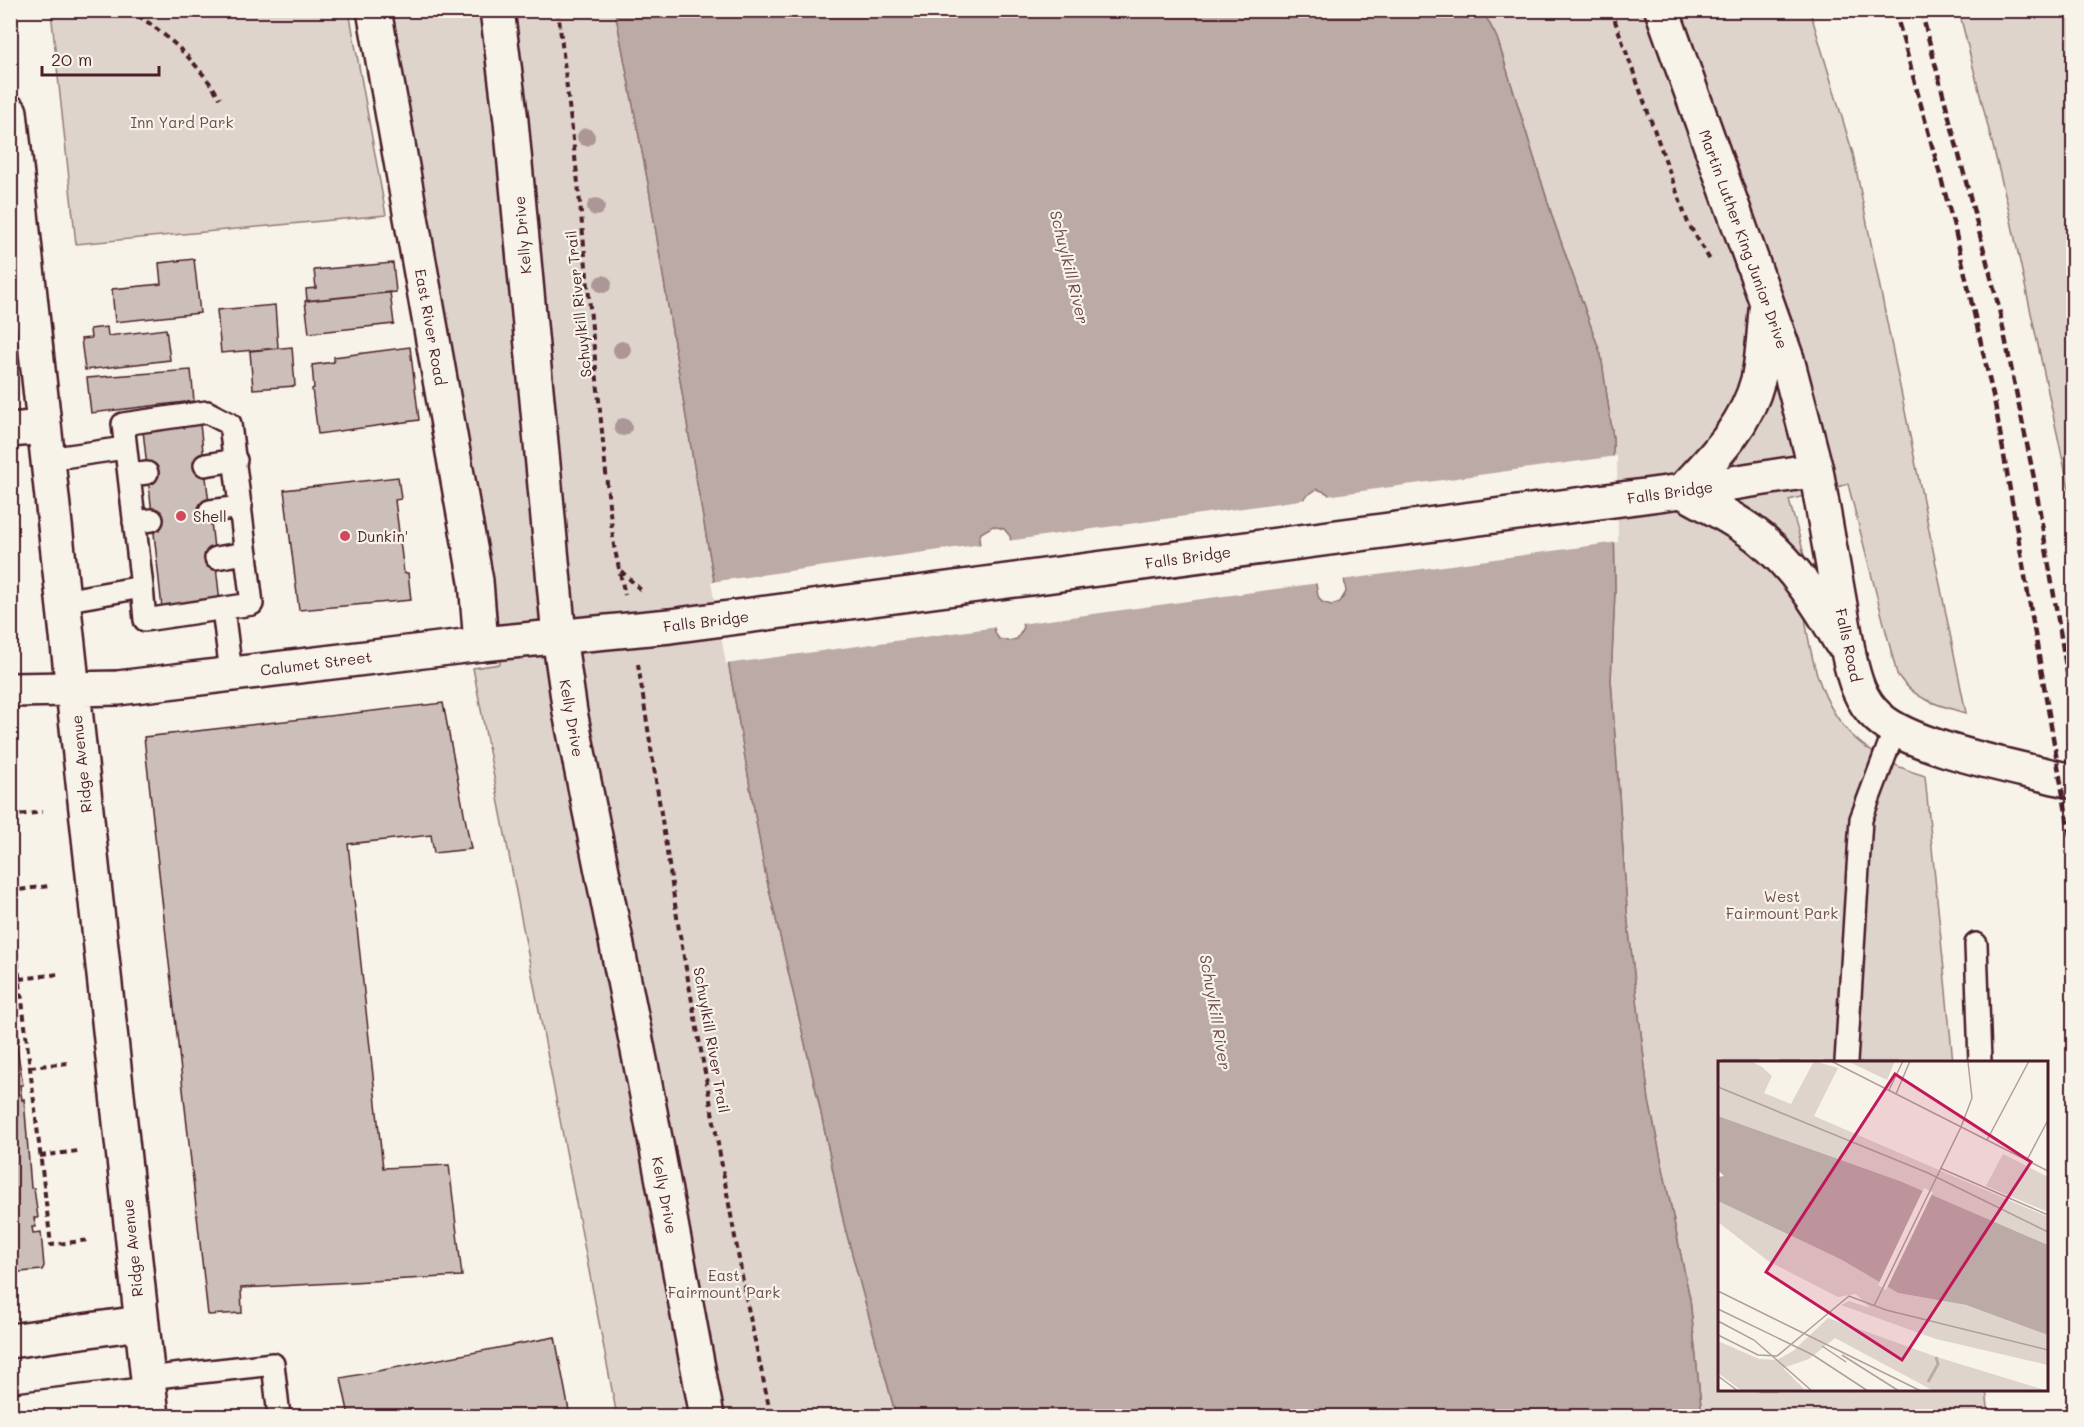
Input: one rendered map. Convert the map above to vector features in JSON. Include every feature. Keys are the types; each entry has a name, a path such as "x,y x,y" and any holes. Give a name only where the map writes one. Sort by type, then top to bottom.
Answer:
{"main road":[{"name":"East River Road","path":"374,10 476,581 481,644"},
{"name":"Kelly Drive","path":"497,10 511,121 559,636 570,712 645,1085 706,1416"},
{"name":"Martin Luther King Junior Drive","path":"1662,10 1787,359 1816,470"},
{"name":"Ridge Avenue","path":"10,112 149,1396"},
{"path":"1767,303 1758,379 1750,404 1730,438 1671,492 1760,538 1784,560 1826,615 1849,656"},
{"path":"10,430 44,427"},
{"name":"Falls Bridge","path":"559,636 670,626 1671,492 1816,470"},
{"name":"Falls Road","path":"1816,470 1855,682 1864,700 1878,717 1895,729 1920,741 2073,782"},
{"name":"Calumet Street","path":"10,690 118,688 559,636"},
{"path":"10,1341 140,1323"},
{"path":"10,1411 149,1396"}],"lane":[{"path":"207,412 230,424 236,460 252,604 145,620 146,573 138,474 125,448 123,424 207,412"},
{"path":"48,459 125,448"},
{"path":"205,465 236,460"},
{"path":"210,511 241,507"},
{"path":"216,558 246,553"},
{"path":"63,601 146,573"},
{"path":"222,609 231,673"},
{"path":"1846,1061 1861,819 1895,729"},
{"path":"1976,944 1980,1061"},
{"path":"149,1396 273,1364 279,1416"}],"path":[{"path":"129,10 181,48 202,70 220,98"},
{"name":"Schuylkill River Trail","path":"558,10 614,546 625,595"},
{"path":"1611,10 1688,223 1713,268"},
{"name":"Schuylkill River Trail","path":"638,666 679,930 747,1303 771,1416"},
{"path":"10,816 42,812"},
{"path":"10,891 49,886"},
{"path":"10,899 51,1245 89,1240"},
{"path":"20,979 59,974"},
{"path":"30,1067 68,1063"},
{"path":"40,1156 78,1151"}],"green space":[{"name":"Inn Yard Park","path":"51,11 349,11 386,215 76,244"},
{"name":"East Fairmount Park","path":"391,11 615,11 648,183 694,466 765,872 818,1099 844,1224 896,1416 617,1416 473,668 500,664 496,603"},
{"name":"West Fairmount Park","path":"1483,11 1810,11 1853,154 1966,713 1919,696 1897,674 1848,484 1789,500 1805,562 1804,610 1810,646 1825,696 1837,718 1872,752 1896,765 1925,776 1953,1061 1718,1061 1718,1391 1986,1391 1989,1416 1702,1416 1690,1299 1649,1101 1628,923 1611,680 1615,591 1613,438 1601,355 1553,219 1497,38"},
{"path":"1959,11 2073,11 2073,507 2007,202"}],"water":[{"name":"Schuylkill River","path":"615,11 1483,11 1497,38 1553,219 1601,355 1613,438 1615,591 1611,680 1628,923 1649,1101 1690,1299 1702,1416 896,1416 844,1224 818,1099 765,872 694,466 648,183","holes":["1317,489 1327,493 1333,500 1346,592 1340,602 1331,605 1322,602 1318,596 1302,503 1305,497","993,526 1004,529 1010,536 1023,629 1017,639 1008,641 999,639 995,633 979,539 981,533"]}],"pier":[{"path":"1617,456 1618,542 1341,580 1330,501 1326,496"},
{"path":"1307,499 1305,503 1319,583 1020,624 1007,541"},
{"path":"983,544 997,627 726,664 711,582"}],"building":[{"path":"194,259 200,313 115,322 112,289 161,284 159,263"},
{"path":"393,263 396,292 307,301 306,289 316,288 314,270"},
{"path":"390,292 394,324 309,333 305,301"},
{"path":"275,305 278,348 221,353 217,310"},
{"path":"107,327 108,336 166,329 170,360 85,370 81,339 91,338 90,329"},
{"path":"292,347 295,386 253,389 250,351"},
{"path":"410,347 419,420 318,434 312,389 314,388 312,365 334,362 334,357"},
{"path":"191,370 194,401 91,413 87,378"},
{"name":"Shell","path":"200,424 220,602 162,608 143,430"},
{"name":"Dunkin'","path":"398,477 401,499 395,500 404,573 408,573 411,600 299,610 284,490"},
{"path":"443,703 471,849 434,853 431,835 348,844 383,1168 449,1165 462,1276 241,1288 242,1313 208,1315 144,737"},
{"path":"11,967 14,997 10,997"},
{"path":"10,998 12,1012 16,1012 19,1041 16,1041 23,1085 20,1085 22,1100 24,1099 31,1188 34,1188 38,1218 34,1218 36,1227 32,1227 33,1233 41,1232 44,1266 42,1270 10,1273"},
{"path":"555,1337 570,1416 349,1416 341,1378"}],"railway":[{"path":"1895,10 1954,226 1995,404 2074,858"},
{"path":"1921,10 1998,304 2035,483 2074,714"}],"place":[{"name":"Shell","path":"181,516"},
{"name":"Dunkin'","path":"345,536"}]}
